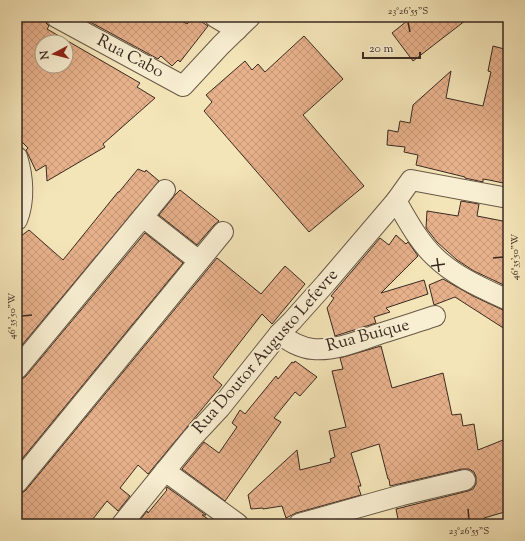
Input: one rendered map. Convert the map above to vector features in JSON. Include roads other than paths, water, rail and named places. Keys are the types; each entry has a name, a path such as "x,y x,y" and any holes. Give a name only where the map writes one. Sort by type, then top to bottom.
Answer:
{"street":[{"name":"Rua Cabo","path":"56,17 184,86 221,45 243,24"},
{"path":"215,17 243,24"},
{"path":"17,157 22,185 22,198 17,220"},
{"name":"Rua Doutor Augusto Lefevre","path":"122,524 192,438 220,408 279,334 326,283 396,201 411,180 508,198"},
{"path":"17,369 165,190"},
{"path":"396,201 421,242 434,256 455,272 490,292 508,300"},
{"path":"143,217 199,261"},
{"path":"17,483 223,232"},
{"name":"Rua Buique","path":"279,334 304,348 326,348 362,340 435,316"},
{"path":"165,471 238,524"},
{"path":"299,524 402,495 465,480"}]}
